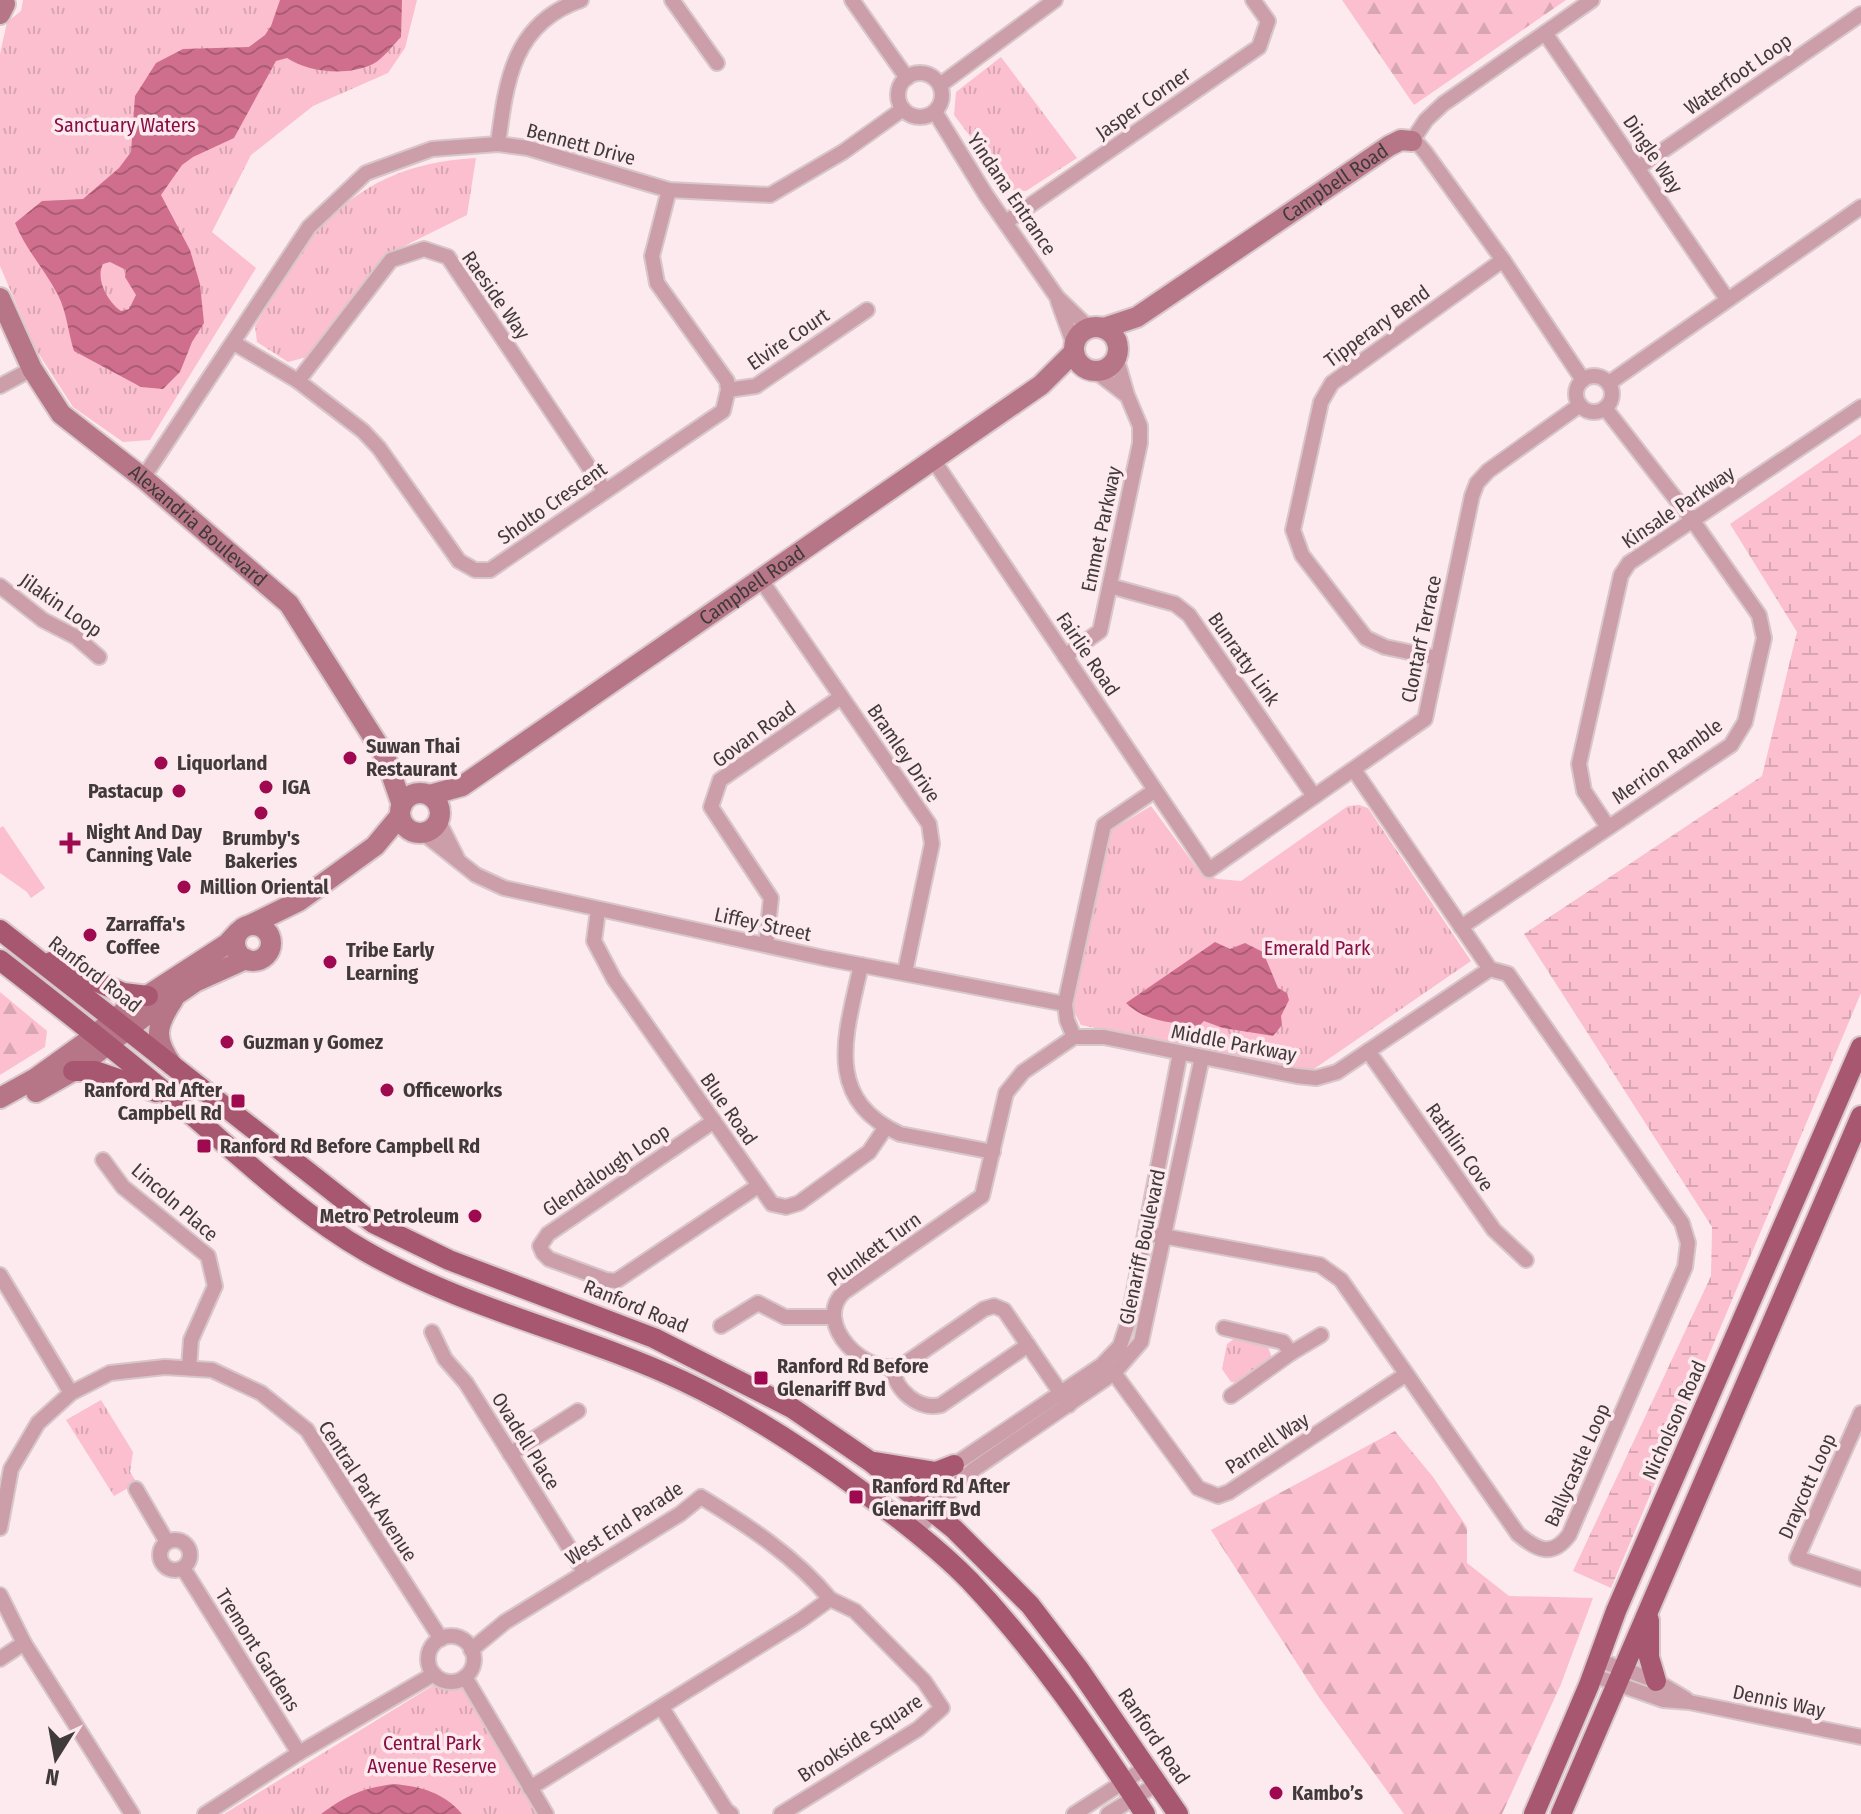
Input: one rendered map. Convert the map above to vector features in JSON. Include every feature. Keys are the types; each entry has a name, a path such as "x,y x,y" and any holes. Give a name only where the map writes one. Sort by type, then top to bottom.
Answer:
{"main road":[{"name":"Ranford Road","path":"0,930 345,1203 393,1234 449,1260 654,1338 792,1408 871,1462 954,1529 1030,1605 1078,1668 1178,1814"},
{"path":"29,953 123,993 148,996"},
{"path":"0,960 102,1040 294,1200 363,1250 441,1288 681,1380 768,1427 910,1527 969,1580 1053,1678 1134,1798"},
{"name":"Nicholson Road","path":"1534,1814 1616,1611 1861,1047"},
{"path":"73,1071 95,1071 171,1097"},
{"path":"1561,1814 1861,1116"},
{"path":"871,1462 936,1472 954,1465"},
{"path":"1650,1608 1649,1657 1656,1681"}],"street":[{"path":"498,144 513,63 530,33 560,7 581,0"},
{"path":"672,0 717,63"},
{"path":"852,0 907,78"},
{"path":"940,85 1055,0"},
{"name":"Jasper Corner","path":"1006,222 1259,47 1268,21 1253,0"},
{"path":"1412,141 1426,120 1443,104 1592,0"},
{"name":"Waterfoot Loop","path":"1639,167 1861,14"},
{"name":"Dingle Way","path":"1545,33 1727,299"},
{"path":"921,73 935,79 940,85 942,100 935,112 920,118 903,109 898,97 899,89 907,78 921,73"},
{"name":"Bennett Drive","path":"143,478 309,227 366,173 432,149 498,144 528,148 669,190 770,195 843,152 903,109"},
{"name":"Yindana Entrance","path":"935,112 1057,297 1074,348"},
{"name":"Campbell Road","path":"0,1109 73,1071 148,996 227,944 244,928 299,901 375,846 430,826 462,786 1041,385 1074,348 1082,331 1137,317 1401,140 1412,141 1425,152 1503,260 1583,380"},
{"path":"669,190 652,256 657,283 727,381 728,390"},
{"path":"1609,383 1861,207"},
{"name":"Raeside Way","path":"298,381 391,260 424,249 448,257 605,491"},
{"name":"Tipperary Bend","path":"1437,658 1385,647 1366,638 1302,555 1293,530 1321,402 1332,383 1503,260"},
{"name":"Yindana Entrance","path":"1057,297 1096,328"},
{"name":"Alexandria Boulevard","path":"0,298 32,369 61,414 143,478 289,604 389,764 424,794"},
{"name":"Elvire Court","path":"728,390 756,386 867,310"},
{"name":"Campbell Road","path":"1041,385 1110,366 1137,317"},
{"path":"1096,328 1111,333 1117,352"},
{"name":"Sholto Crescent","path":"234,343 298,381 363,431 379,448 459,561 475,570 490,570 723,411 728,390"},
{"path":"1074,348 1076,359 1127,395"},
{"name":"Emmet Parkway","path":"1065,656 1100,631 1140,443 1140,426 1127,395 1117,352"},
{"path":"0,386 32,369"},
{"path":"1596,376 1609,383 1612,397 1605,408 1595,412 1580,405 1576,392 1583,380 1596,376"},
{"name":"Clontarf Terrace","path":"1209,870 1425,719 1477,483 1488,471 1580,405"},
{"name":"Kinsale Parkway","path":"1608,827 1584,791 1579,764 1616,590 1629,563 1861,407"},
{"name":"Merrion Ramble","path":"1461,927 1731,745 1745,722 1764,638 1759,615 1693,521 1605,408"},
{"name":"Fairlie Road","path":"934,461 1209,870"},
{"name":"Bramley Drive","path":"761,580 929,824 932,844 905,972"},
{"name":"Jilakin Loop","path":"0,586 43,620 76,637 99,657"},
{"name":"Bunratty Link","path":"1110,586 1175,604 1189,615 1314,796"},
{"name":"Govan Road","path":"766,945 771,898 711,807 720,780 841,697"},
{"name":"Alexandria Boulevard","path":"389,764 401,811"},
{"path":"1354,770 1490,969"},
{"name":"Campbell Road","path":"375,846 409,797 462,786"},
{"path":"1074,1037 1065,1004 1104,825 1154,791"},
{"path":"401,811 405,826 430,826 438,802 424,794"},
{"name":"Liffey Street","path":"430,826 459,862 476,875 504,888 861,965 1065,1004"},
{"name":"Campbell Road","path":"271,942 299,901"},
{"name":"Blue Road","path":"598,910 594,941 603,960 772,1204 786,1207 799,1203 869,1152 886,1127"},
{"path":"262,927 267,931 271,942 263,958 246,959 240,956 235,944 244,928 262,927"},
{"name":"Campbell Road","path":"120,1024 195,982 246,959"},
{"path":"861,965 846,1042 845,1070 854,1093 868,1111 886,1127 900,1134 993,1152"},
{"name":"Middle Parkway","path":"1074,1037 1104,1037 1316,1078 1337,1072 1490,969"},
{"name":"Ballycastle Loop","path":"1146,1233 1320,1265 1341,1280 1518,1534 1540,1549 1562,1545 1685,1267 1688,1243 1682,1223 1508,974 1490,969"},
{"path":"174,1068 158,1040 163,1017 177,994"},
{"name":"Plunkett Turn","path":"893,1369 877,1367 857,1355 832,1317 836,1299 982,1196 1006,1093 1023,1072 1074,1037"},
{"name":"Campbell Road","path":"0,1098 102,1040"},
{"name":"Rathlin Cove","path":"1368,1051 1494,1230 1526,1260"},
{"name":"Glenariff Boulevard","path":"1108,1369 1128,1322 1180,1053"},
{"name":"Glenariff Boulevard","path":"910,1527 928,1507 973,1470 1141,1342 1202,1057"},
{"name":"Glendalough Loop","path":"714,1121 548,1234 540,1246 543,1253 563,1264 616,1281 758,1186"},
{"name":"Lincoln Place","path":"103,1160 123,1187 208,1256 215,1286 191,1340 189,1368"},
{"path":"0,1275 71,1393"},
{"path":"721,1326 758,1303 785,1317 832,1317"},
{"path":"1028,1345 941,1405 925,1405 896,1383 893,1369 984,1309 994,1306 1004,1310 1028,1345 1065,1399"},
{"path":"1224,1328 1283,1342 1291,1353"},
{"name":"Ovadell Place","path":"432,1332 445,1359 466,1383 585,1573"},
{"path":"1231,1396 1321,1335"},
{"name":"Central Park Avenue","path":"0,1528 11,1469 38,1423 71,1393 110,1373 189,1368 212,1370 261,1393 307,1430 441,1639"},
{"name":"Parnell Way","path":"1108,1369 1198,1488 1218,1496 1229,1492 1405,1375"},
{"name":"Glenariff Boulevard","path":"928,1507 954,1465 1065,1399"},
{"path":"510,1454 578,1411"},
{"name":"Draycott Loop","path":"1861,1413 1797,1558 1861,1579"},
{"name":"Tremont Gardens","path":"136,1489 167,1542 178,1540 187,1545 189,1560 183,1568 299,1753"},
{"name":"West End Parade","path":"471,1650 505,1622 680,1514 701,1497 728,1513 810,1574 830,1599"},
{"path":"0,1595 24,1643 132,1814"},
{"path":"530,1788 662,1708 830,1599"},
{"name":"Brookside Square","path":"781,1814 918,1729 942,1708 924,1681 855,1611 830,1599"},
{"path":"454,1637 462,1640 471,1650 472,1667 465,1677 448,1682 434,1674 428,1654 441,1639 454,1637"},
{"path":"0,1659 24,1643"},
{"name":"Dennis Way","path":"1595,1668 1620,1677 1663,1700 1689,1702 1861,1737"},
{"path":"205,1814 299,1753 434,1674"},
{"path":"465,1677 546,1814"},
{"name":"Dennis Way","path":"1620,1677 1656,1681 1689,1702"},
{"path":"662,1708 731,1814"},
{"path":"1108,1814 1134,1798 1151,1776"},
{"path":"1074,1814 1134,1798"}],"green space":[{"name":"Sanctuary Waters","path":"23,0 417,0 405,48 388,73 313,106 251,155 212,232 256,268 150,440 123,442 73,407 35,348 0,266 0,54 7,22 21,11"},
{"path":"1342,0 1566,0 1414,105"},
{"path":"1001,57 1077,158 1026,191 1011,190 954,115 956,92"},
{"path":"476,158 467,215 386,255 307,357 288,362 257,342 255,326 299,254 315,233 350,200 408,170"},
{"path":"1861,434 1861,993 1611,1588 1573,1571 1711,1276 1712,1227 1524,934 1762,776 1797,632 1730,524"},
{"name":"Emerald Park","path":"1151,806 1202,875 1241,881 1348,806 1368,808 1471,961 1311,1071 1081,1025 1070,1004 1110,831"},
{"path":"3,826 45,888 31,898 0,873 0,828"},
{"path":"0,992 47,1031 45,1047 0,1075"},
{"path":"1235,1338 1267,1344 1272,1358 1238,1383 1231,1382 1222,1369 1227,1344"},
{"path":"101,1400 133,1452 130,1472 137,1483 114,1496 66,1420"},
{"path":"1395,1431 1433,1477 1467,1527 1467,1563 1509,1596 1593,1598 1561,1684 1502,1814 1404,1814 1318,1696 1211,1530"},
{"name":"Central Park Avenue Reserve","path":"437,1683 461,1686 536,1814 224,1814"}],"water":[{"path":"280,0 402,0 401,37 380,59 363,68 341,71 318,70 287,58 276,61 234,138 182,165 161,195 190,250 200,284 204,323 192,342 180,372 163,389 141,387 74,351 58,295 15,223 42,201 83,199 119,168 131,152 135,96 156,63 183,49 249,47 271,26","holes":["110,262 126,270 125,277 136,295 129,309 121,311 104,290 101,270 103,264"]},
{"path":"1215,942 1230,949 1245,943 1263,952 1278,988 1287,993 1289,1000 1281,1016 1282,1025 1273,1036 1223,1028 1204,1021 1199,1026 1160,1020 1134,1010 1126,1003"},
{"path":"394,1784 431,1792 447,1800 462,1814 321,1814 355,1793"}],"place":[{"name":"Suwan Thai Restaurant","path":"350,758"},
{"name":"Liquorland","path":"161,763"},
{"name":"IGA","path":"266,787"},
{"name":"Pastacup","path":"179,791"},
{"name":"Brumby's Bakeries","path":"261,813"},
{"name":"Night And Day Canning Vale","path":"70,843"},
{"name":"Million Oriental","path":"184,887"},
{"name":"Zarraffa's Coffee","path":"90,935"},
{"name":"Tribe Early Learning","path":"330,962"},
{"name":"Guzman y Gomez","path":"227,1042"},
{"name":"Officeworks","path":"387,1090"},
{"name":"Ranford Rd After Campbell Rd","path":"238,1101"},
{"name":"Ranford Rd Before Campbell Rd","path":"204,1146"},
{"name":"Metro Petroleum","path":"475,1216"},
{"name":"Ranford Rd Before Glenariff Bvd","path":"761,1378"},
{"name":"Ranford Rd After Glenariff Bvd","path":"856,1497"},
{"name":"Kambo’s","path":"1276,1793"}]}
